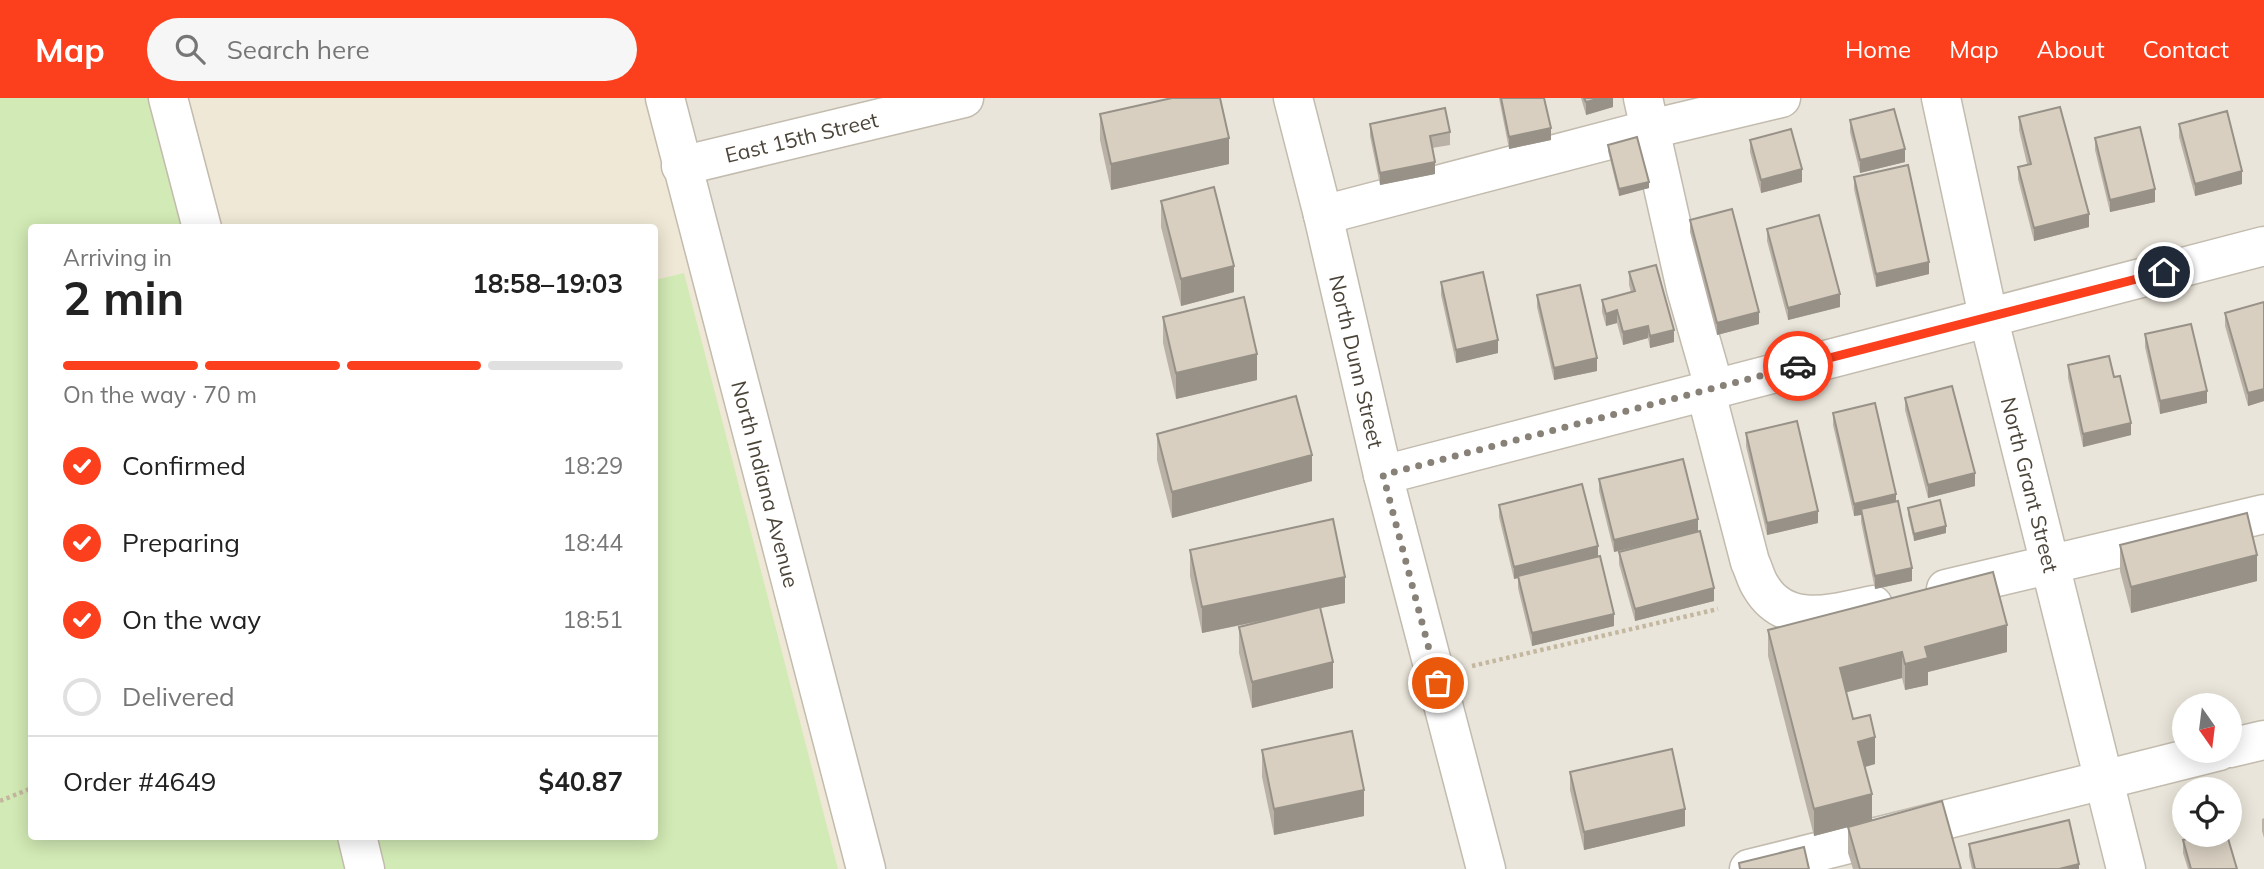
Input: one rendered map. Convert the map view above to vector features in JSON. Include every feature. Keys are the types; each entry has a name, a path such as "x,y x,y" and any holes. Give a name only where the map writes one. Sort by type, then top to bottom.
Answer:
{"street":[{"path":"168,98 201,224"},
{"name":"North Indiana Avenue","path":"665,98 866,869"},
{"name":"East 15th Street","path":"681,166 964,98"},
{"name":"North Dunn Street","path":"1293,98 1383,475 1486,869"},
{"path":"1323,215 1567,153 1647,113 1781,98"},
{"name":"North Grant Street","path":"1941,98 1988,316 2126,869"},
{"path":"1647,113 1750,562 1761,587 1772,602 1786,611 1822,616 2264,514"},
{"path":"1383,475 2264,246"},
{"path":"2242,745 2264,740"},
{"path":"1749,869 1825,859 1916,826 2172,763"},
{"path":"358,840 365,869"}],"path":[{"path":"1472,666 1718,608"},
{"path":"0,801 28,790"}],"shaded area":[{"path":"0,98 652,98 852,869 0,869"},
{"path":"670,98 2264,98 2264,869 859,869"}],"green space":[{"path":"0,98 154,98 188,224 28,224 28,840 658,840 658,279 684,273 838,869 0,869"}],"building":[{"path":"1172,98 1220,98 1229,138 1111,164 1100,114"},
{"path":"1501,98 1544,98 1551,128 1509,137"},
{"path":"1584,98 1601,98 1586,102"},
{"path":"2060,107 2089,214 2034,228 2018,167 2031,164 2019,117"},
{"path":"1445,108 1450,132 1430,136 1435,162 1380,173 1370,124"},
{"path":"1894,109 1905,149 1860,160 1850,120"},
{"path":"2227,111 2242,171 2195,184 2179,124"},
{"path":"2140,127 2155,189 2110,200 2095,138"},
{"path":"1791,129 1802,169 1761,180 1750,140"},
{"path":"1637,137 1649,182 1619,189 1608,145"},
{"path":"1908,165 1929,262 1876,274 1854,177"},
{"path":"1214,187 1234,266 1181,279 1161,201"},
{"path":"1732,209 1759,312 1717,323 1690,220"},
{"path":"1819,215 1840,294 1788,308 1767,229"},
{"path":"1656,265 1674,330 1650,336 1648,326 1623,332 1617,310 1606,314 1602,300 1635,291 1629,272"},
{"path":"1483,272 1498,340 1456,350 1441,282"},
{"path":"1580,285 1597,358 1554,368 1537,295"},
{"path":"1244,297 1257,354 1176,373 1163,317"},
{"path":"2264,302 2264,389 2248,393 2225,313"},
{"path":"2191,324 2207,391 2160,401 2145,334"},
{"path":"2109,356 2114,377 2120,376 2131,423 2083,434 2068,365"},
{"path":"1952,386 1975,473 1928,485 1905,398"},
{"path":"1296,396 1312,455 1172,492 1157,434"},
{"path":"1875,403 1896,494 1854,504 1833,413"},
{"path":"1797,421 1818,511 1767,523 1746,433"},
{"path":"1683,459 1698,519 1614,540 1599,479"},
{"path":"1582,484 1598,546 1514,567 1499,505"},
{"path":"1940,500 1946,526 1914,534 1908,508"},
{"path":"1898,501 1912,568 1875,576 1861,509"},
{"path":"2247,513 2257,555 2131,587 2120,545"},
{"path":"1333,519 1345,577 1202,607 1190,550"},
{"path":"1700,531 1714,588 1635,609 1619,552"},
{"path":"1600,556 1614,614 1532,633 1518,576"},
{"path":"1993,572 2007,625 1925,647 1928,658 1905,664 1902,652 1840,668 1853,719 1870,715 1875,737 1858,742 1872,794 1814,809 1768,630"},
{"path":"1320,607 1333,662 1252,682 1239,627"},
{"path":"1352,731 1364,790 1274,809 1262,750"},
{"path":"1672,749 1685,809 1584,832 1570,772"},
{"path":"1942,801 1961,869 1860,869 1848,827"},
{"path":"2069,820 2079,864 2059,869 1975,869 1969,844"},
{"path":"1804,847 1809,869 1740,869 1739,863"},
{"path":"2185,847 2231,847 2237,869 2191,869"}],"way so far":[{"path":"1438,683 1383,475 1798,366"}],"route":[{"path":"1798,366 2164,272"}]}
